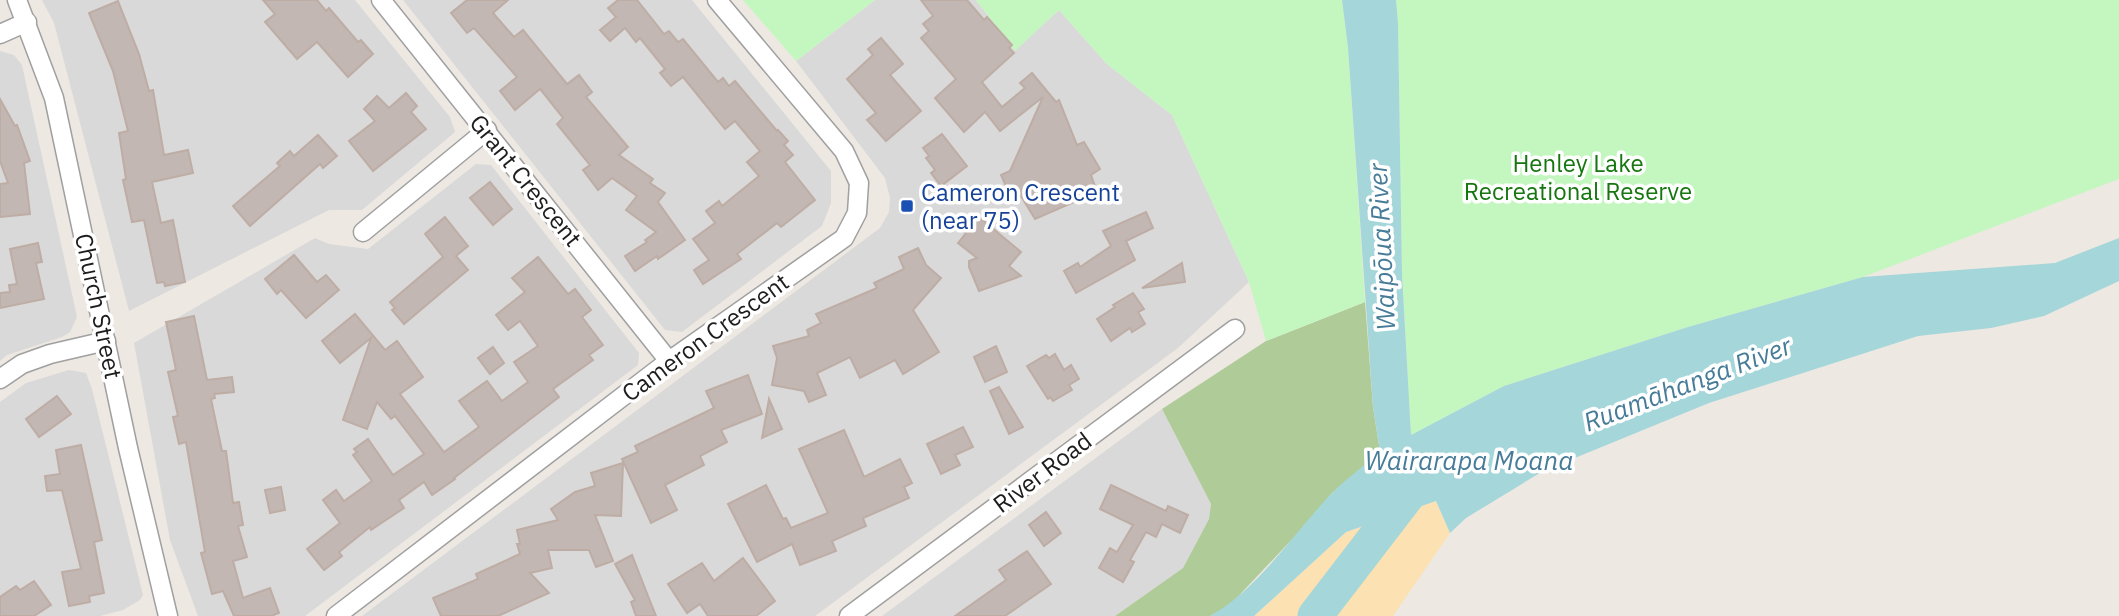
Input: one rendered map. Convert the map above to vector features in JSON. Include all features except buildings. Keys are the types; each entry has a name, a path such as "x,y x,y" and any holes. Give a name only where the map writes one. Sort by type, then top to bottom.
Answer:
{"street":[{"name":"Church Street","path":"17,0 54,99 161,615"},
{"name":"Grant Crescent","path":"381,0 669,361"},
{"name":"Cameron Crescent","path":"336,616 669,361 844,238 857,213 859,183 844,151 717,0"},
{"path":"0,34 27,22"},
{"path":"363,232 486,130"},
{"name":"River Road","path":"849,616 1235,329"},
{"path":"0,379 22,364 50,354 106,341"}],"shaded area":[{"path":"42,0 355,0 450,117 455,132 362,210 329,210 129,311 54,23"},
{"path":"403,0 692,0 831,171 831,203 822,226 682,332 665,330"},
{"path":"875,0 976,0 1015,50 1059,10 1107,64 1172,115 1249,282 1178,348 815,616 362,616 880,228 889,212 890,198 885,178 796,61"},
{"path":"0,51 14,55 22,65 77,317 70,332 62,337 7,355 0,361"},
{"path":"476,164 491,165 639,353 638,365 305,616 198,616 170,540 134,343 315,238 329,244 368,249"},
{"path":"69,370 86,373 92,389 143,595 140,600 123,610 100,616 0,616 0,402 26,383"},
{"path":"1162,409 1211,504 1209,519 1183,568 1115,616 882,616"}],"green space":[{"path":"743,0 875,0 796,61"},
{"path":"976,0 1342,0 1348,47 1365,302 1266,341 1249,282 1172,115 1107,64 1059,10 1015,51"},
{"name":"Henley Lake Recreational Reserve","path":"1396,0 2119,0 2119,179 1863,277 1688,327 1504,386 1411,435 1402,275"},
{"path":"1365,302 1373,407 1380,452 1332,493 1230,605 1210,616 1115,616 1183,568 1209,519 1211,504 1162,409 1266,341"}],"sand":[{"path":"1436,501 1450,533 1393,616 1254,616 1346,532"}],"water":[{"name":"Wairarapa Moana","path":"1342,0 1396,0 1402,275 1411,435 1504,386 1688,327 1863,277 2055,263 2119,238 2119,281 2044,316 1991,328 1918,336 1709,403 1543,471 1466,518 1450,533 1436,501 1346,532 1254,616 1210,616 1244,591 1331,494 1380,452 1373,407 1348,47"}],"waterway":[{"name":"Ruamāhanga River","path":"1315,616 1411,491 1424,486"}],"place":[{"name":"Cameron Crescent (near 75)","path":"907,206"}],"water label":[{"name":"Waipōua River","path":"1381,247"}]}
